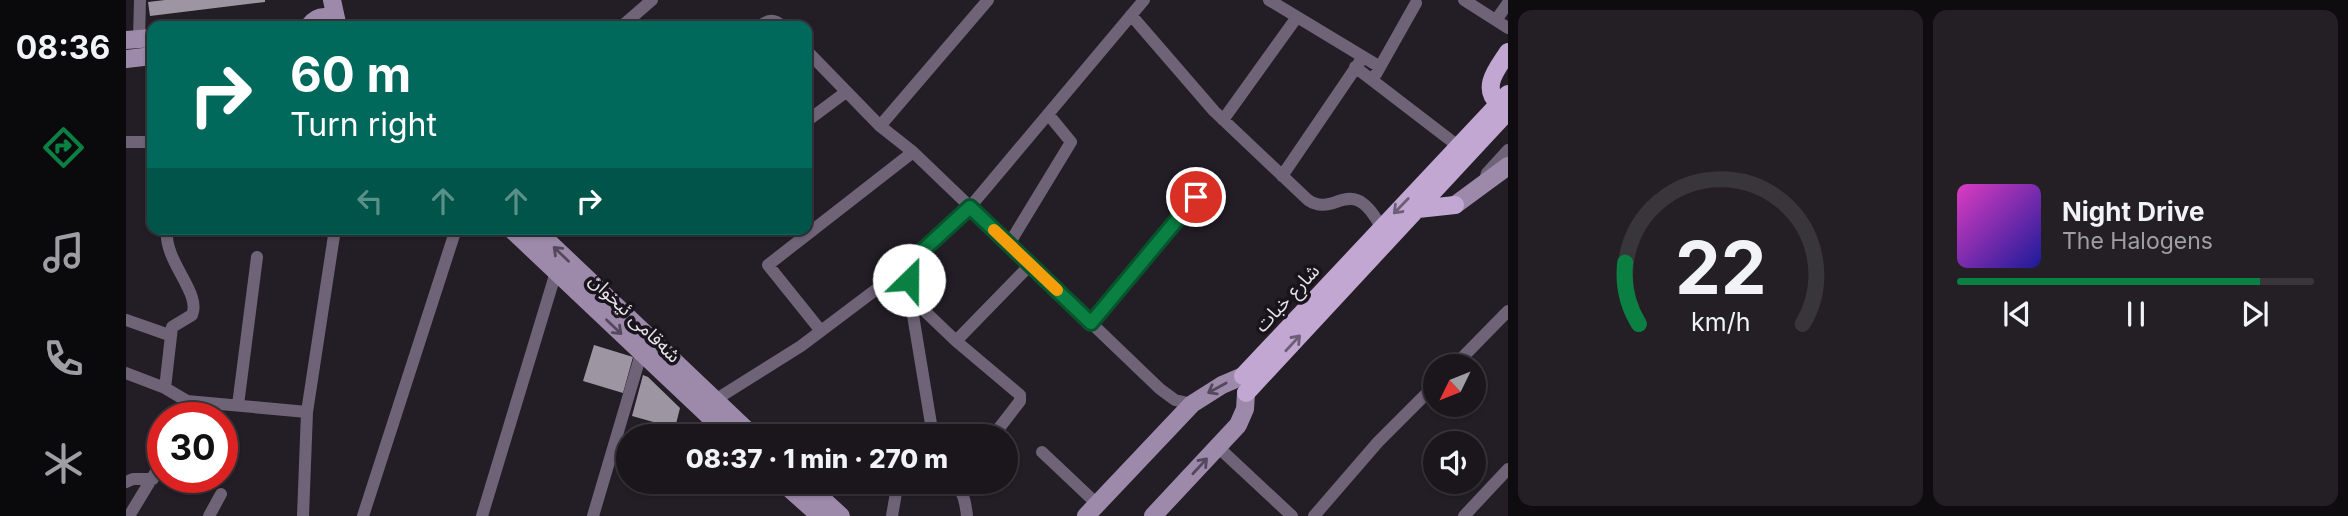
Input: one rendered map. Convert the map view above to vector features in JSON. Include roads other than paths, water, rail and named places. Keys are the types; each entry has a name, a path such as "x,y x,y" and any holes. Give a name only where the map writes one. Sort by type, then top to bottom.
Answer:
{"main road":[{"path":"310,21 313,0"},
{"path":"332,0 337,21"},
{"path":"1505,103 1491,94 1490,85 1508,52"},
{"path":"126,59 147,57"},
{"name":"شارع خبات","path":"1153,516 1218,447 1242,416 1247,403 1245,385 1381,227 1458,146 1505,103"},
{"name":"شارع خبات","path":"1092,510 1192,404 1222,385 1245,385 1447,178 1505,103"},
{"path":"1418,209 1458,203 1508,166"},
{"path":"1447,178 1458,203"},
{"name":"شەقامی ئیخوان","path":"518,235 556,272 592,296 641,354 717,424"},
{"path":"540,235 592,296 740,424"},
{"path":"795,494 820,516"},
{"path":"817,494 841,516"}],"street":[{"path":"139,39 140,0"},
{"path":"628,21 652,0"},
{"path":"880,126 988,0"},
{"path":"715,400 821,331 908,264 970,207 1144,0"},
{"path":"1269,0 1359,62 1372,80 1458,146"},
{"path":"1464,0 1508,28"},
{"path":"1372,80 1416,3"},
{"path":"1496,20 1508,3"},
{"path":"1131,15 1223,120 1312,203 1321,204 1347,198 1364,202 1372,210 1381,227"},
{"path":"1223,120 1297,17"},
{"path":"812,56 880,126 913,152 1167,395 1192,404"},
{"path":"1359,62 1380,67"},
{"path":"1282,176 1359,62"},
{"path":"812,117 846,92"},
{"path":"1009,244 1071,142 1048,114"},
{"path":"126,142 147,142"},
{"path":"1486,183 1487,173 1508,150"},
{"path":"812,231 913,152"},
{"path":"1091,323 1196,197"},
{"path":"165,388 169,335 172,327 192,315 195,305 174,265 168,235"},
{"path":"303,516 307,412 334,235"},
{"path":"363,516 454,235"},
{"path":"806,235 768,265 821,331"},
{"path":"257,257 238,405 307,412"},
{"path":"908,264 910,297 931,424"},
{"path":"956,341 1030,265"},
{"path":"482,516 556,272"},
{"path":"910,297 956,341 1020,395 1020,401 1002,424"},
{"path":"1466,354 1508,311"},
{"path":"126,320 169,335"},
{"path":"593,516 641,354"},
{"path":"126,373 165,388 187,401 200,402"},
{"path":"1314,516 1378,442 1423,397"},
{"path":"1218,447 1292,516"},
{"path":"1042,452 1092,510"},
{"path":"1464,516 1508,469"},
{"path":"126,482 147,479"},
{"path":"129,516 147,488"},
{"path":"209,516 220,494"},
{"path":"892,516 896,494"},
{"path":"963,494 967,516"}]}
